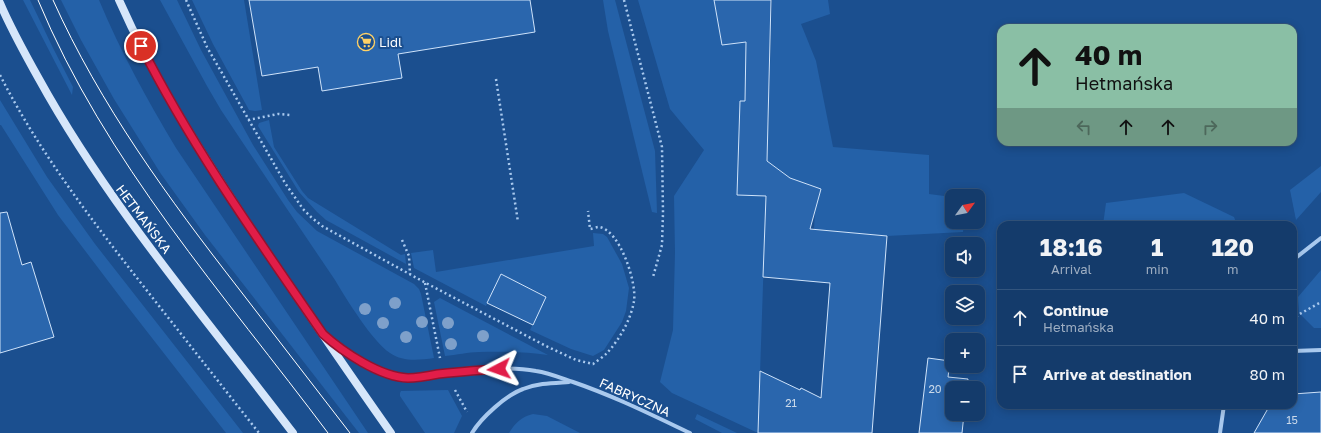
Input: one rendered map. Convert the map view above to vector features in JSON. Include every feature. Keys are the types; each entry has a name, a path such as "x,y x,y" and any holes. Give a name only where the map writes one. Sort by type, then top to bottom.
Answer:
{"main road":[{"path":"119,0 148,59 186,126 254,233 391,433"},
{"name":"HETMAŃSKA","path":"0,3 30,62 82,152 115,200 293,433"}],"street":[{"path":"1297,257 1321,238"},
{"name":"FABRYCZNA","path":"323,334 337,347 354,358 385,372 401,377 416,378 490,369 522,369 551,374 593,389 690,433"},
{"path":"1297,351 1321,350"},
{"name":"FABRYCZNA","path":"472,433 483,418 504,400 522,389 541,384 572,382"},
{"path":"1220,433 1223,409"}],"path":[{"path":"186,0 207,47 248,120 292,194 311,218 322,226 410,274 546,346 576,360 593,364 607,353 626,326 634,300 632,276 627,261 616,240 606,230 599,227 590,229 588,211"},
{"path":"624,0 662,147 662,245 653,277"},
{"path":"0,75 28,124 56,168 101,231 258,433"},
{"path":"496,79 518,222"},
{"path":"248,120 278,114 290,115"},
{"path":"402,240 409,256 410,274"},
{"path":"1297,316 1321,302"}],"shaded area":[{"path":"23,0 30,0 73,87 72,95"},
{"path":"61,0 99,0 135,76 176,148 368,433 359,433 205,235 161,174 114,99 81,40"},
{"path":"160,0 177,0 201,50 253,145 297,212 317,231 414,284 419,289 434,358 411,360 395,356 383,347 368,330 221,110"},
{"path":"192,0 244,0 262,110 249,110 213,44"},
{"path":"603,0 615,0 655,151 657,213 652,212 608,31"},
{"path":"638,0 714,0 722,45 746,42 766,196 758,433 672,393 660,382 673,330 675,253 674,196 704,150 670,109"},
{"path":"772,0 828,0 830,14 801,24 816,61 833,147 929,155 929,194 945,196 945,229 963,229 963,232 887,236 814,230 815,209 821,189 790,178 767,161"},
{"path":"0,100 47,177 95,244 243,433 226,433 58,215 0,125"},
{"path":"269,120 274,147 308,198 401,255 405,254 406,264 326,220 317,212 299,192 258,126 259,123"},
{"path":"1321,166 1321,192 1296,220 1290,190"},
{"path":"1184,193 1234,217 1236,221 1104,221 1106,203"},
{"path":"593,233 603,234 607,237 622,264 629,288 626,311 622,322 604,350 593,356 571,349 530,330 546,296 501,274 486,306 414,268 411,253 433,250 436,272 594,246"},
{"path":"1321,270 1321,328 1314,328 1299,313 1298,297"},
{"path":"440,298 548,355 522,352 475,352 445,356 434,302"},
{"path":"448,390 462,416 454,433 425,433 400,396 401,391"},
{"path":"533,414 547,416 580,433 509,433 519,421"},
{"path":"697,414 737,433 722,433 695,419"}],"building":[{"name":"Lidl","path":"249,0 530,0 535,32 398,54 402,78 322,91 318,67 262,76"},
{"path":"714,0 771,0 767,161 790,178 821,189 810,229 887,236 872,433 758,433 760,371 821,398 830,283 763,277 766,196 737,195 740,101 745,101 746,42 722,45"},
{"path":"7,212 22,265 31,262 54,337 0,353 0,213"},
{"path":"501,274 546,297 533,325 487,303"},
{"path":"928,358 945,360 945,373 948,373 948,377 968,379 968,381 945,381 945,421 963,421 962,433 919,433"},
{"path":"1321,392 1321,433 1254,433 1268,409 1297,409 1297,394"}],"tram line":[{"path":"38,0 65,59 97,116 132,172 208,278 328,433"},
{"path":"53,0 92,77 137,150 187,221 350,433"}],"place":[{"name":"Lidl","path":"366,42"}],"route":[{"path":"141,46 162,86 215,174 323,334 334,344 347,354 369,366 407,378 499,369"}]}
